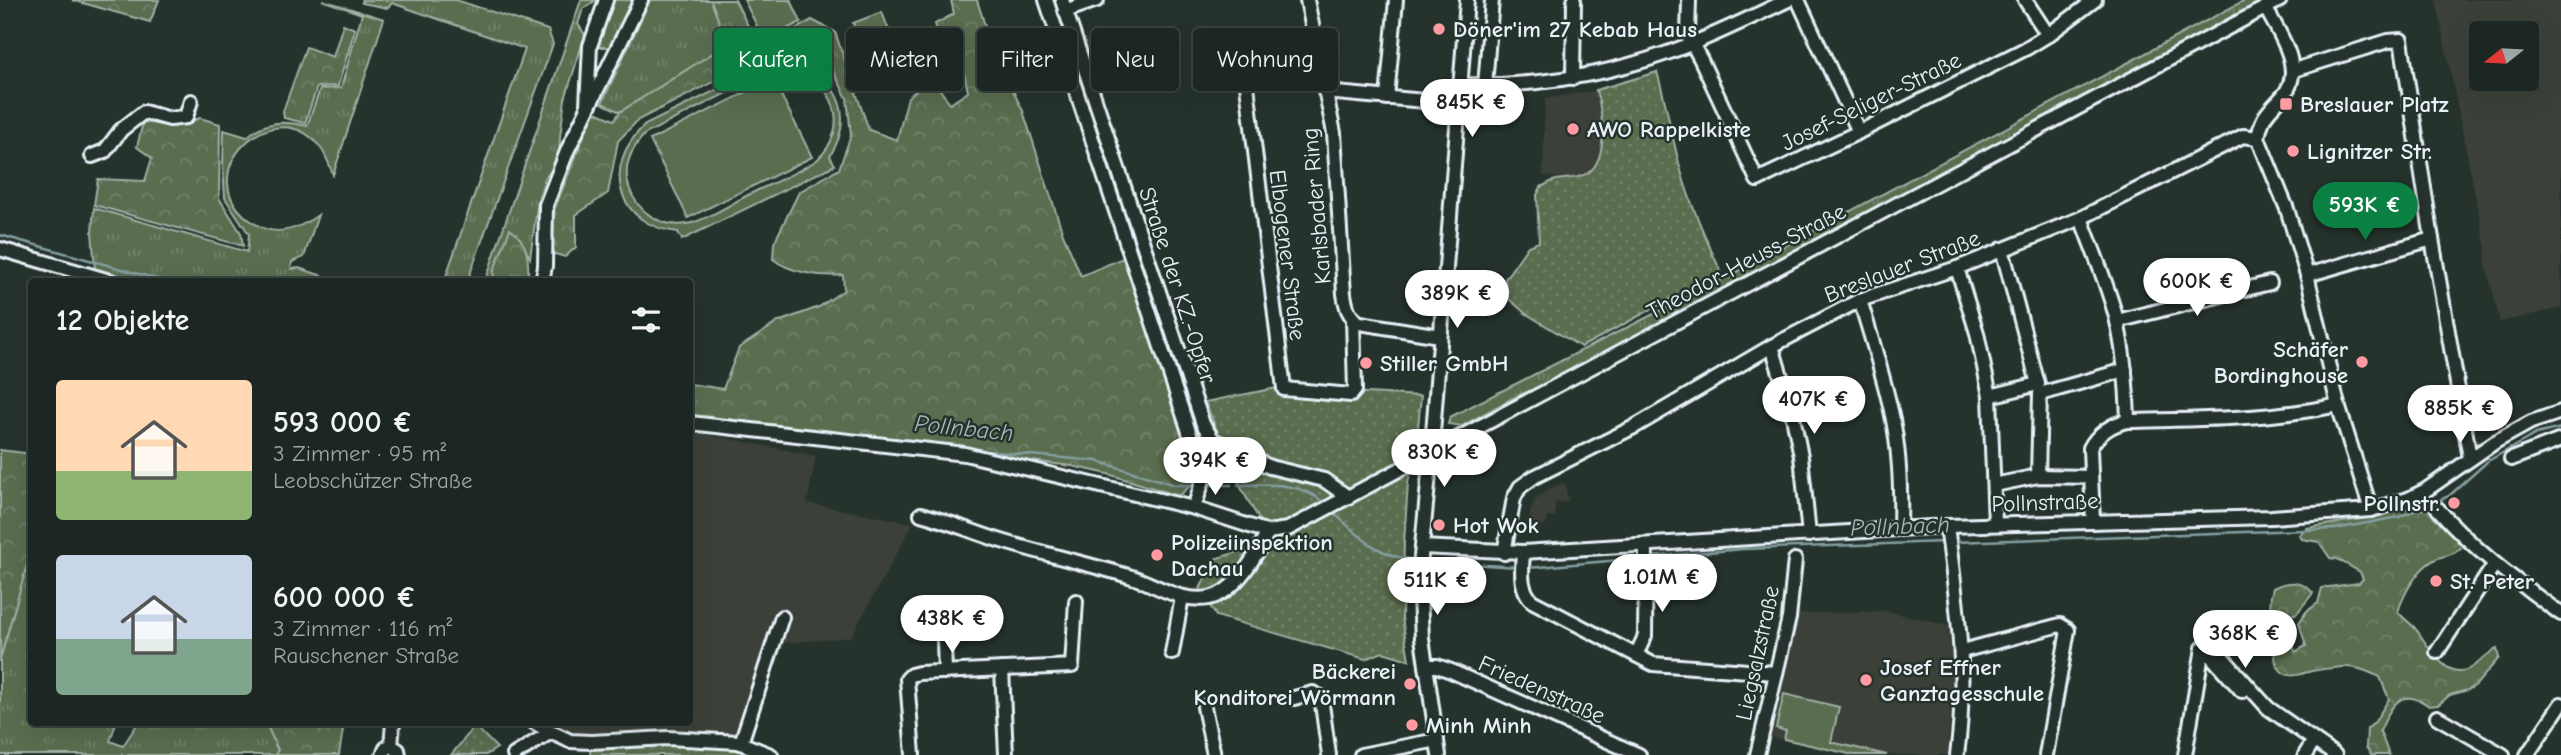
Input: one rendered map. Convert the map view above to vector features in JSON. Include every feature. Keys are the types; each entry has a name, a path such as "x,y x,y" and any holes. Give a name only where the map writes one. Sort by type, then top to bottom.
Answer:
{"street":[{"path":"586,112 590,46 606,0"},
{"path":"543,278 546,205 568,149 641,0"},
{"path":"1046,0 1204,477 1194,508"},
{"path":"1063,5 1097,0"},
{"name":"Karlsbader Ring","path":"1307,0 1312,28"},
{"path":"1387,98 1396,0"},
{"path":"1439,755 1419,608 1420,568 1432,453 1467,0"},
{"path":"1485,86 1492,0"},
{"path":"1573,78 1574,0"},
{"path":"1689,0 1688,36 1691,44"},
{"path":"1460,85 1541,83 1620,67 1691,44 1788,0"},
{"path":"1798,0 1859,132"},
{"path":"2025,0 2048,36"},
{"name":"Josef-Seliger-Straße","path":"1691,44 1757,180 1859,132 2048,36 2095,0"},
{"name":"Theodor-Heuss-Straße","path":"1268,532 1288,529 1322,513 2280,0"},
{"name":"Straße der KZ.-Opfer","path":"1063,5 1203,424 1213,440 1270,467 1324,480 1348,497"},
{"path":"2265,7 2294,70 2290,86 2268,109 2260,124 2258,138 2287,209 2307,275 2338,405 2371,510"},
{"path":"2294,70 2388,41 2401,40 2470,458"},
{"name":"Elbogener Straße","path":"1248,91 1284,389 1351,395 1355,390 1353,319"},
{"path":"1325,92 1458,104"},
{"name":"Karlsbader Ring","path":"1325,92 1334,133 1345,302 1353,319"},
{"path":"92,156 105,151 121,130 144,112 170,119 186,117 191,101"},
{"name":"Breslauer Straße","path":"1504,553 1514,498 1521,487 1534,477 1634,427 1772,346 1860,300 1957,268 2081,218 2243,136 2258,138"},
{"path":"2081,218 2117,321 2128,421"},
{"path":"2307,275 2432,239"},
{"path":"0,249 99,278"},
{"path":"2002,249 2039,389 2038,476"},
{"path":"1957,268 1977,333 1990,396 1995,524"},
{"path":"2117,321 2270,282"},
{"path":"1860,300 1894,423 1901,484 1900,528"},
{"path":"1353,319 1393,330 1440,337"},
{"path":"1772,346 1793,417 1801,456 1809,535"},
{"path":"1990,396 2039,389 2124,370"},
{"path":"2093,522 2090,448 2094,441 2116,423 2262,418 2298,414 2338,405"},
{"name":"Pollnstraße","path":"1421,550 1504,553 1522,563 1646,554 1809,535 1900,528 1948,536 1995,524 2272,517 2371,510 2408,499 2426,490 2495,442 2531,422 2561,412"},
{"path":"693,423 965,454 1194,508 1268,532 1254,559 1225,590 1210,598 1182,597 1134,578 991,538 959,524 921,514"},
{"path":"2511,459 2561,440"},
{"path":"1994,485 2038,476 2091,477"},
{"path":"2438,509 2462,536 2494,565 2561,614"},
{"path":"1948,536 1962,651 1963,704 1957,755"},
{"path":"1636,654 1645,636 1646,554"},
{"name":"Liegsalzstraße","path":"1757,755 1789,618 1795,560"},
{"path":"1522,563 1526,595 1532,601 1653,664 1775,673"},
{"path":"2437,652 2494,565"},
{"path":"1172,653 1182,597"},
{"path":"913,755 907,679 911,675 1072,666 1076,601"},
{"path":"943,610 945,672"},
{"path":"741,743 782,617"},
{"path":"1962,651 2060,625 2068,630 2049,754"},
{"path":"2185,755 2206,648 2214,648 2227,660 2268,708 2335,755"},
{"name":"Friedenstraße","path":"1426,666 1437,666 1451,671 1639,755"},
{"path":"1002,669 1006,755"},
{"path":"1294,698 1313,693 1321,697 1329,755"},
{"path":"2533,753 2561,704"},
{"path":"1204,707 1214,755"},
{"path":"2437,717 2503,755"},
{"path":"391,752 393,726"},
{"path":"540,726 570,741 668,738 741,743 771,755"},
{"path":"514,755 551,732"},
{"path":"1361,755 1396,751 1437,740"},
{"path":"2305,755 2313,742"}],"shaded area":[{"path":"2436,0 2561,0 2561,308 2500,322 2485,259 2486,248"},
{"name":"AWO Rappelkiste","path":"1596,90 1603,116 1600,158 1588,173 1575,179 1543,176 1545,99"},
{"path":"693,432 816,456 807,503 913,523 851,637 763,645 738,742 591,742 559,726 693,726"},
{"path":"1565,484 1568,501 1555,503 1555,517 1547,517 1547,523 1543,526 1530,527 1530,512 1535,500 1548,489"},
{"name":"Josef Effner Ganztagesschule","path":"1887,611 1949,626 1953,687 1947,755 1848,755 1768,737 1795,614"}],"green space":[{"path":"72,0 159,0 150,22"},
{"path":"322,0 384,19 333,175 322,150 303,133 282,127 262,132 244,144 232,162 228,183 234,204 262,228 287,230 318,215 304,257 292,262 291,269 299,268 329,278 126,278 95,269 92,232 94,208 247,252 249,234 225,198 224,130 247,137 261,127 275,123 307,126 320,89 341,88 362,14"},
{"path":"362,0 456,0 548,30 553,44 468,278 445,278 525,49 392,3 387,8 362,3"},
{"path":"581,0 596,0 583,9 578,24 585,35 565,99 559,161 545,178 538,200 530,258 517,234 494,270 494,278 486,278"},
{"path":"609,0 634,0 610,47 598,47 595,41"},
{"path":"650,0 711,0 722,28 714,28 714,53 620,112 602,103"},
{"path":"711,0 735,0 749,28 721,28"},
{"path":"744,0 791,0 801,22 789,28 758,28"},
{"path":"951,0 977,0 986,28 977,28 977,91 1013,91 1023,111 1063,234 1081,276 1125,257 1197,480 1179,496 1072,466 693,418 693,384 723,389 739,348 778,322 819,307 844,290 843,275 806,273 788,268 773,259 774,243 799,192 839,169 851,135 847,98 833,71 832,30 835,32 846,64 846,91 855,91 869,130 897,140 908,97 916,91 941,91 950,104 968,92 963,72 963,28 936,28 935,24 954,14"},
{"path":"2245,0 2265,0 1564,375 1511,399 1462,426 1448,424 1450,417 1729,276"},
{"path":"882,12 888,28 855,28 853,23"},
{"path":"812,20 827,28 797,28"},
{"path":"343,24 355,29 338,86 317,87 305,123 284,118 283,111 306,47 333,57"},
{"path":"714,52 714,82 638,120 618,141 608,193 576,215 576,247 565,257 548,252 551,218 594,111 614,120 620,112"},
{"path":"1657,72 1685,184 1721,272 1581,347 1525,313 1509,299 1505,279 1528,246 1539,242 1537,195 1541,187 1554,181 1584,175 1595,166 1602,146 1596,90"},
{"path":"832,89 834,91 840,105 842,121 839,138 830,156 835,165 682,240 678,232 657,227 641,219 629,206 622,192 620,175 623,158 631,141 645,125 714,91 730,91 645,134 632,152 627,165 627,179 633,196 651,216 659,221 677,225 710,216 817,160 828,147 836,119 833,106 825,91 832,91"},
{"path":"749,91 779,91 812,157 688,218 650,140"},
{"path":"200,118 220,124 219,198 241,233 243,246 94,205 98,179 145,181 152,158 137,147 143,122 174,127"},
{"path":"510,229 524,246 528,259 528,278 494,278 494,270"},
{"path":"1277,388 1421,396 1416,449 1408,483 1404,543 1402,618 1409,660 1383,652 1365,659 1216,616 1200,589 1214,559 1272,542 1241,488 1205,402"},
{"path":"0,450 28,454 28,561 0,659"},
{"path":"2399,509 2438,509 2463,545 2457,551 2434,560 2416,576 2398,612 2414,627 2435,656 2449,668 2466,670 2497,649 2499,658 2476,685 2450,695 2438,705 2429,706 2411,698 2398,702 2388,714 2380,731 2389,755 2371,755 2366,747 2367,729 2389,699 2380,677 2348,667 2285,674 2275,660 2270,601 2273,588 2284,584 2299,584 2313,593 2297,613 2287,617 2295,652 2306,646 2299,623 2306,612 2318,603 2322,588 2359,583 2363,579 2360,572 2330,558 2319,542 2302,539 2299,535 2307,528 2379,516"},
{"path":"28,561 28,726 115,726 110,741 123,746 136,726 267,726 278,751 275,755 0,755 0,659"},
{"path":"1784,694 1839,707 1831,742 1887,755 1854,755 1784,739 1786,731 1776,728"},
{"path":"267,726 344,726 339,755 275,755 278,750"},
{"path":"475,726 497,748 486,755 451,755"},
{"path":"591,742 738,742 771,755 590,755"}],"waterway":[{"name":"Pollnbach","path":"0,235 154,278"},
{"name":"Pollnbach","path":"693,415 862,436"},
{"name":"Pollnbach","path":"1954,542 2335,529 2399,517 2449,496 2488,461 2536,434 2561,428"},
{"name":"Pollnbach","path":"973,450 1097,461 1175,485 1196,485"},
{"name":"Pollnbach","path":"1206,485 1231,485"},
{"name":"Pollnbach","path":"1238,485 1295,488 1324,503"},
{"name":"Pollnbach","path":"1331,510 1380,550 1417,560"},
{"name":"Pollnbach","path":"1650,557 1743,549 1944,542"},
{"name":"Pollnbach","path":"1528,568 1643,558"},
{"name":"Pollnbach","path":"1423,561 1518,567"}],"place":[{"name":"Döner'im 27 Kebab Haus","path":"1439,29"},
{"name":"Breslauer Platz","path":"2286,104"},
{"name":"AWO Rappelkiste","path":"1573,129"},
{"name":"Lignitzer Str.","path":"2293,151"},
{"name":"Schäfer Bordinghouse","path":"2362,362"},
{"name":"Stiller GmbH","path":"1366,363"},
{"name":"Pollnstr.","path":"2454,503"},
{"name":"Hot Wok","path":"1439,525"},
{"name":"Polizeiinspektion Dachau","path":"1157,555"},
{"name":"St. Peter","path":"2436,581"},
{"name":"Josef Effner Ganztagesschule","path":"1866,680"},
{"name":"Bäckerei Konditorei Wörmann","path":"1410,684"},
{"name":"Minh Minh","path":"1412,725"}]}
